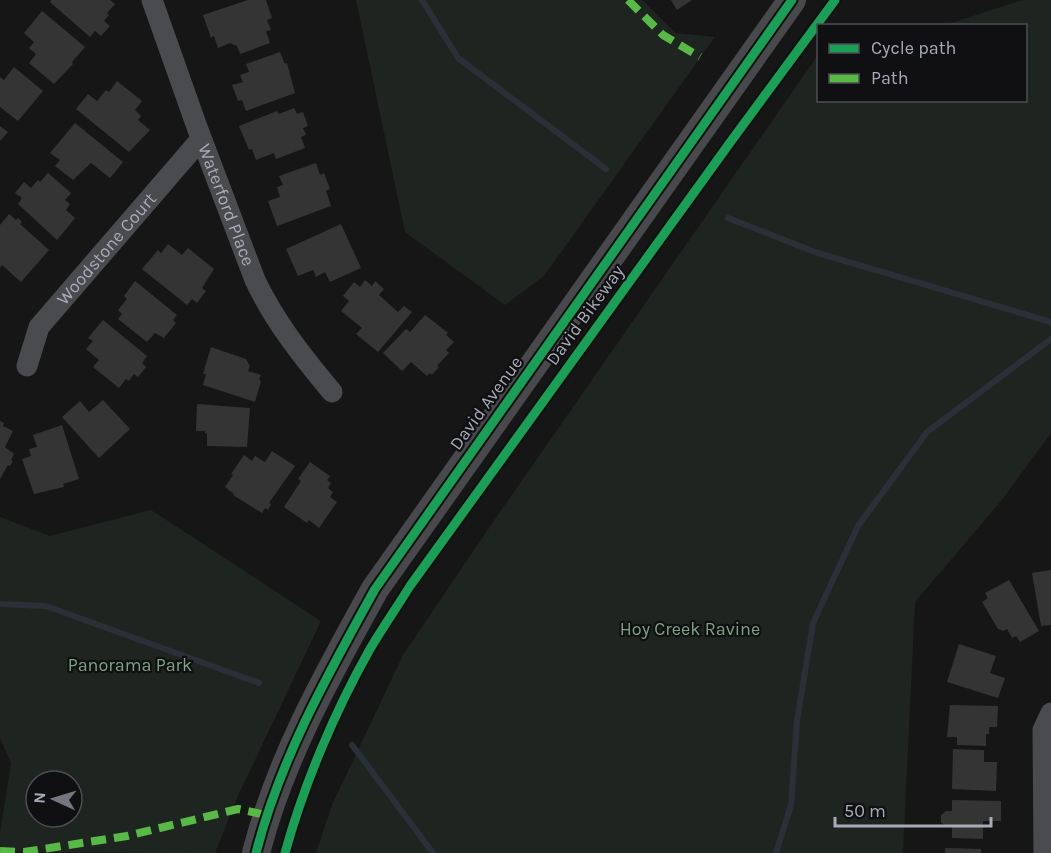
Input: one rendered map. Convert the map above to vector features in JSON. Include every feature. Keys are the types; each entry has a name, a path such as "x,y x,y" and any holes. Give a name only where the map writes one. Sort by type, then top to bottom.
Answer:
{"main road":[{"name":"David Avenue","path":"256,853 266,815 291,749 329,671 375,589 792,0"}],"street":[{"name":"Waterford Place","path":"152,0 255,280 291,343 332,393"},
{"name":"Woodstone Court","path":"27,366 39,327 201,138"},
{"path":"1044,853 1043,730 1051,713"}],"green space":[{"path":"356,0 642,0 675,33 715,37 544,276 505,305 405,232"},
{"name":"Hoy Creek Ravine","path":"1023,0 1051,0 1051,433 1001,501 915,602 903,853 316,853 332,805 403,655 817,56 817,102 1027,102 1027,24 948,24"},
{"name":"Panorama Park","path":"151,510 321,621 237,798 215,853 0,852 0,833 11,763 0,738 0,517 50,536"}],"building":[{"path":"51,0 110,0 115,4 107,13 109,15 104,21 110,26 101,36 95,31 90,37 50,2"},
{"path":"248,0 266,0 272,18 267,20 271,30 266,31 270,43 240,54 237,46 230,43 218,48 214,36 211,38 203,15"},
{"path":"671,0 692,0 677,10"},
{"path":"42,11 85,47 54,84 29,63 36,54 29,48 34,42 24,33"},
{"path":"280,52 285,64 287,63 295,93 246,111 242,100 238,101 232,85 243,82 240,75 249,72 246,64"},
{"path":"14,67 43,91 18,121 0,107 0,77 4,80"},
{"path":"117,81 142,101 135,110 141,116 138,120 150,130 129,152 76,109 88,94 97,101 106,90 109,92"},
{"path":"294,108 297,114 303,112 308,126 303,128 306,135 301,137 305,148 276,159 274,153 256,160 239,126 277,111 279,114"},
{"path":"75,123 123,162 110,178 91,163 73,180 55,166 60,160 50,153"},
{"path":"0,126 8,132 0,141"},
{"path":"316,163 320,175 324,173 330,189 326,191 331,206 277,226 268,201 280,197 277,187 283,185 279,176"},
{"path":"48,173 71,193 65,200 70,204 66,210 75,218 57,240 18,204 22,198 15,193 24,182 31,188"},
{"path":"9,214 16,220 18,218 22,222 20,224 49,250 21,282 2,265 0,268 0,225"},
{"path":"341,224 361,268 330,282 325,272 316,277 313,270 298,276 286,249"},
{"path":"168,244 182,255 188,248 214,269 202,288 206,291 197,303 192,299 187,305 142,269 158,250 161,253"},
{"path":"365,280 372,286 375,281 384,289 379,295 398,312 404,306 412,312 378,352 356,334 362,328 341,311 349,301 343,296 354,282 360,287"},
{"path":"135,281 177,315 173,320 176,323 164,338 155,333 147,342 118,319 122,314 118,310 127,299 124,296"},
{"path":"425,315 448,333 446,335 454,342 446,350 449,353 437,366 439,367 432,375 430,373 427,376 411,362 402,371 383,353 406,329 410,332"},
{"path":"103,320 147,356 142,363 146,367 138,377 134,374 129,381 126,379 119,388 93,367 99,360 86,349 93,341 88,338"},
{"path":"211,347 246,359 250,366 248,371 261,375 255,402 203,385 206,374 203,374"},
{"path":"103,400 130,429 99,458 62,417 80,401 89,412"},
{"path":"197,404 250,408 247,447 207,446 205,431 196,431"},
{"path":"0,421 4,423 3,426 13,431 5,447 14,454 11,460 13,461 0,479"},
{"path":"62,425 79,479 63,484 64,487 34,494 22,459 31,456 29,449 37,447 33,435"},
{"path":"272,451 295,466 269,503 271,504 268,510 265,508 262,513 233,495 225,487 244,455 252,461 255,456 265,462"},
{"path":"310,462 330,476 327,480 331,483 328,488 333,492 330,497 337,502 319,528 309,520 307,523 284,507 301,481 298,479"},
{"path":"1051,570 1051,625 1041,626 1032,573"},
{"path":"1009,580 1039,631 1020,642 1016,636 1012,638 1007,629 1004,631 998,629 982,602 988,598 985,593"},
{"path":"959,644 996,656 990,673 1005,678 998,698 947,682"},
{"path":"950,705 998,706 997,727 989,727 989,734 986,734 986,746 957,745 957,737 947,737"},
{"path":"953,749 984,750 984,762 997,762 996,791 952,789"},
{"path":"952,800 1001,801 1001,821 983,821 983,839 952,838 952,826 945,826 941,822 941,815 946,811 952,811"},
{"path":"945,848 981,849 981,853 945,853"}],"waterway":[{"path":"422,0 458,58 606,169"},
{"path":"728,218 815,252 1051,322"},
{"path":"776,853 791,805 797,721 813,623 858,526 927,432 1051,339"},
{"path":"0,604 46,606 259,683"},
{"path":"352,745 433,853"}],"marked path":[{"path":"628,0 663,35 700,57"},
{"path":"0,851 24,852 127,836 238,809 266,815"}],"cycle path":[{"name":"David Bikeway","path":"256,853 266,818 292,751 323,685 375,589 792,0"},
{"name":"David Bikeway","path":"817,24 835,0"},
{"name":"David Bikeway","path":"285,853 311,774 345,697 370,649 410,586 817,24"}]}
